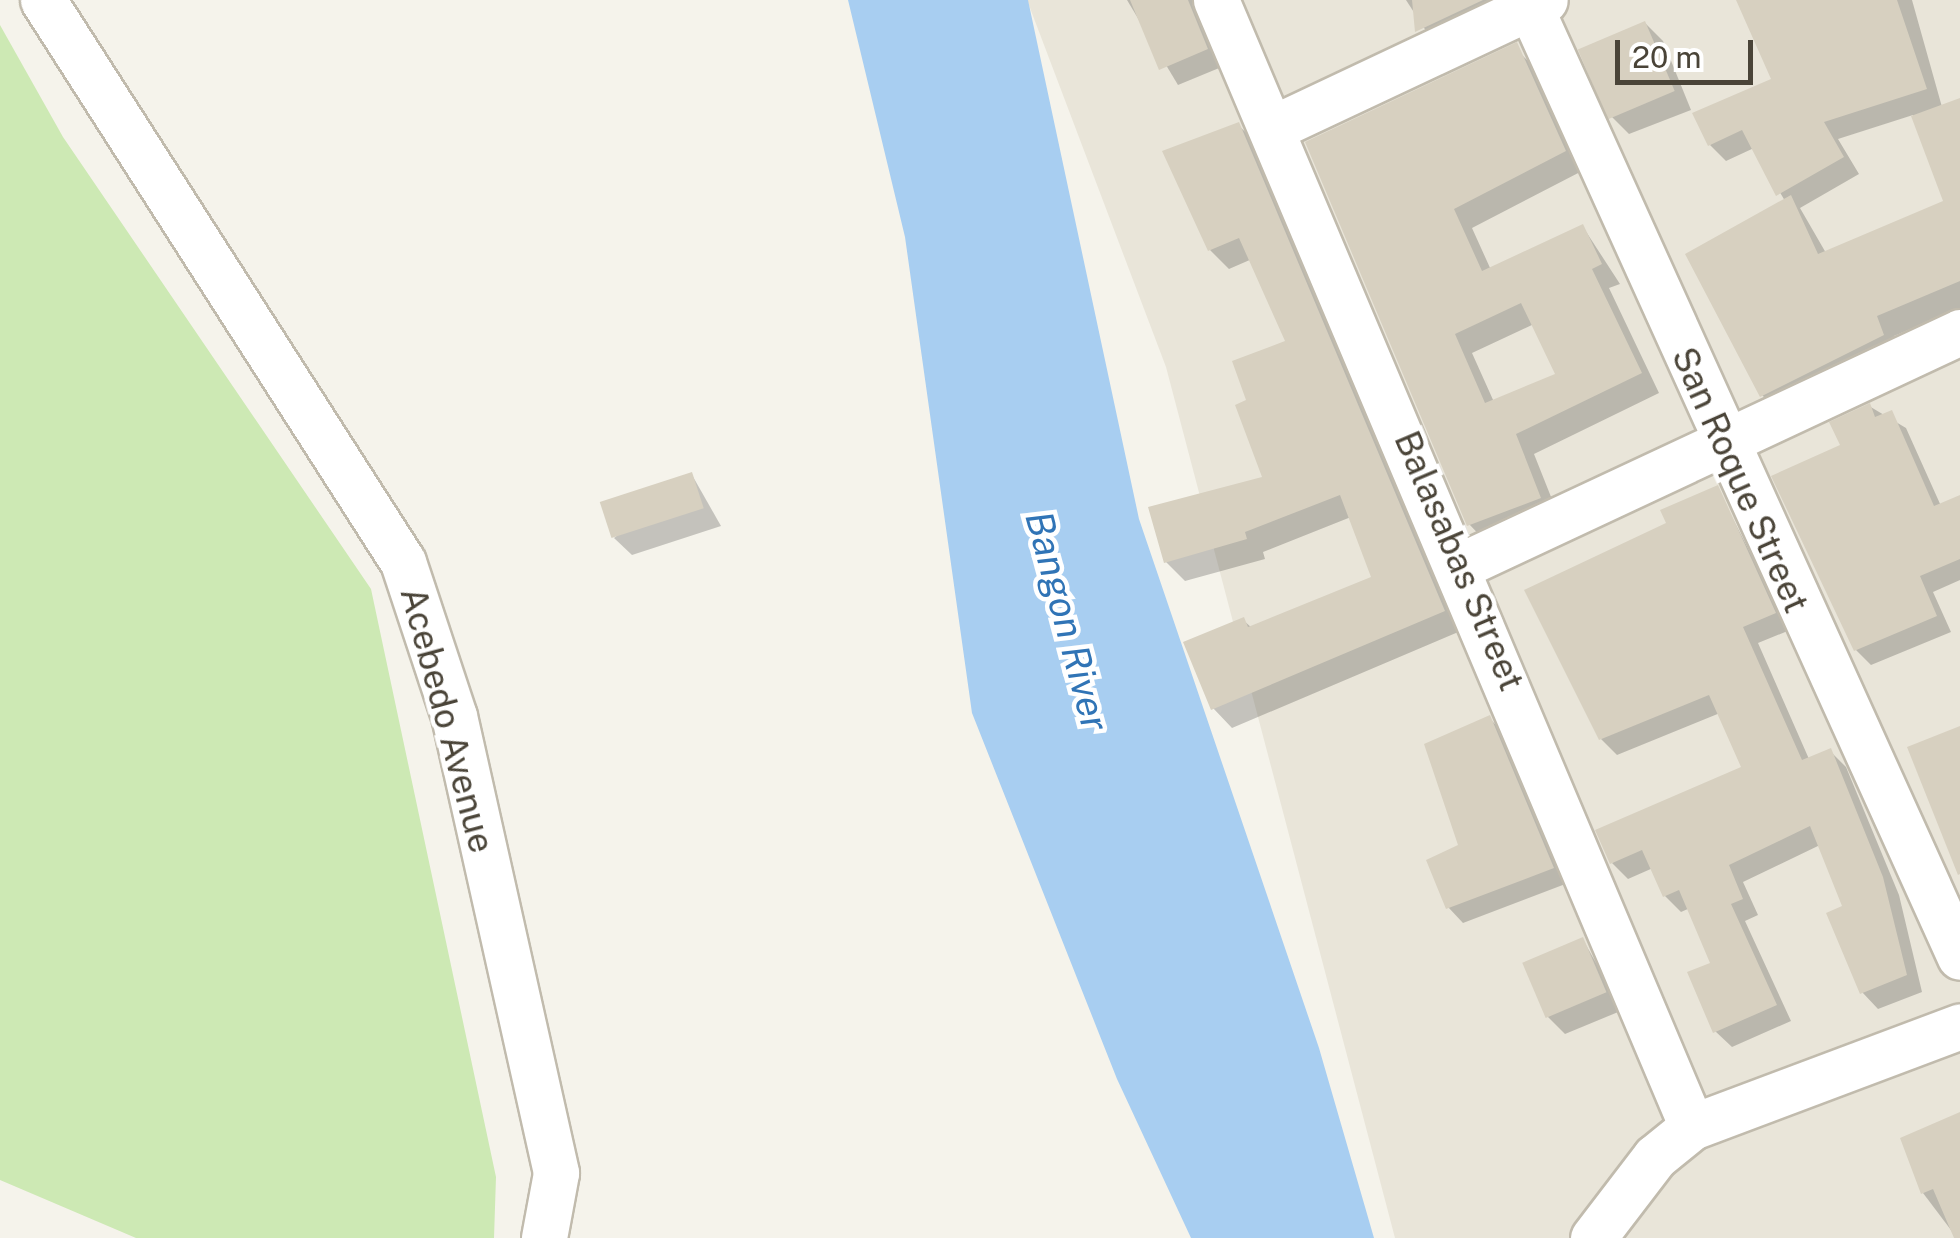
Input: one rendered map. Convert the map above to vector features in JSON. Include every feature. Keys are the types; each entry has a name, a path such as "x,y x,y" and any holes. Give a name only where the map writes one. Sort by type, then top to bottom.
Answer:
{"street":[{"name":"Acebedo Avenue","path":"43,0 403,562 454,716 556,1173 544,1238"},
{"name":"Balasabas Street","path":"1216,0 1462,565 1692,1127"},
{"path":"1274,127 1534,2"},
{"name":"San Roque Street","path":"1534,2 1720,443 1960,957"},
{"path":"1462,565 1960,332"},
{"path":"1593,1238 1654,1157 1692,1127 1960,1026"}],"shaded area":[{"path":"1027,0 1960,0 1960,1238 1395,1238 1166,367"}],"green space":[{"path":"0,25 63,137 371,589 496,1177 494,1238 136,1238 0,1180"}],"water":[{"name":"Bangon River","path":"848,0 1028,0 1139,519 1319,1048 1374,1238 1191,1238 1117,1079 972,713 905,237"}],"building":[{"path":"1130,0 1188,0 1208,49 1159,70"},
{"path":"1412,0 1483,0 1415,32"},
{"path":"1736,0 1897,0 1927,89 1824,122 1844,157 1776,196 1742,130 1708,146 1692,113 1771,79"},
{"path":"1645,21 1675,91 1607,119 1578,50"},
{"path":"1517,42 1566,151 1454,209 1482,271 1583,224 1602,264 1592,269 1642,373 1516,434 1541,498 1467,526 1305,142","holes":["1521,303 1555,374 1485,403 1455,334"]},
{"path":"1960,98 1960,281 1877,316 1884,335 1760,397 1685,254 1791,195 1818,254 1943,201 1911,116"},
{"path":"1239,122 1445,611 1211,710 1183,642 1244,617 1248,627 1371,577 1340,495 1245,532 1247,539 1164,563 1148,507 1262,477 1235,405 1246,400 1232,361 1285,341 1239,238 1208,251 1162,151"},
{"path":"1870,403 1875,417 1892,410 1934,506 1960,495 1960,559 1920,576 1937,616 1854,651 1771,476 1840,445 1829,422"},
{"path":"692,472 704,508 611,538 600,502"},
{"path":"1718,485 1776,613 1743,627 1802,760 1831,748 1883,877 1907,975 1860,994 1826,913 1842,906 1810,826 1729,865 1743,899 1731,904 1777,1005 1713,1033 1687,972 1710,963 1679,890 1663,897 1642,850 1610,864 1595,830 1741,767 1709,695 1599,740 1524,590 1666,523 1660,510"},
{"path":"1490,715 1554,868 1446,909 1426,860 1458,845 1424,744"},
{"path":"1960,726 1960,874 1958,875 1907,747"},
{"path":"1583,937 1606,992 1546,1018 1522,963"},
{"path":"1960,1112 1960,1238 1954,1238 1933,1189 1921,1194 1900,1138"}]}
